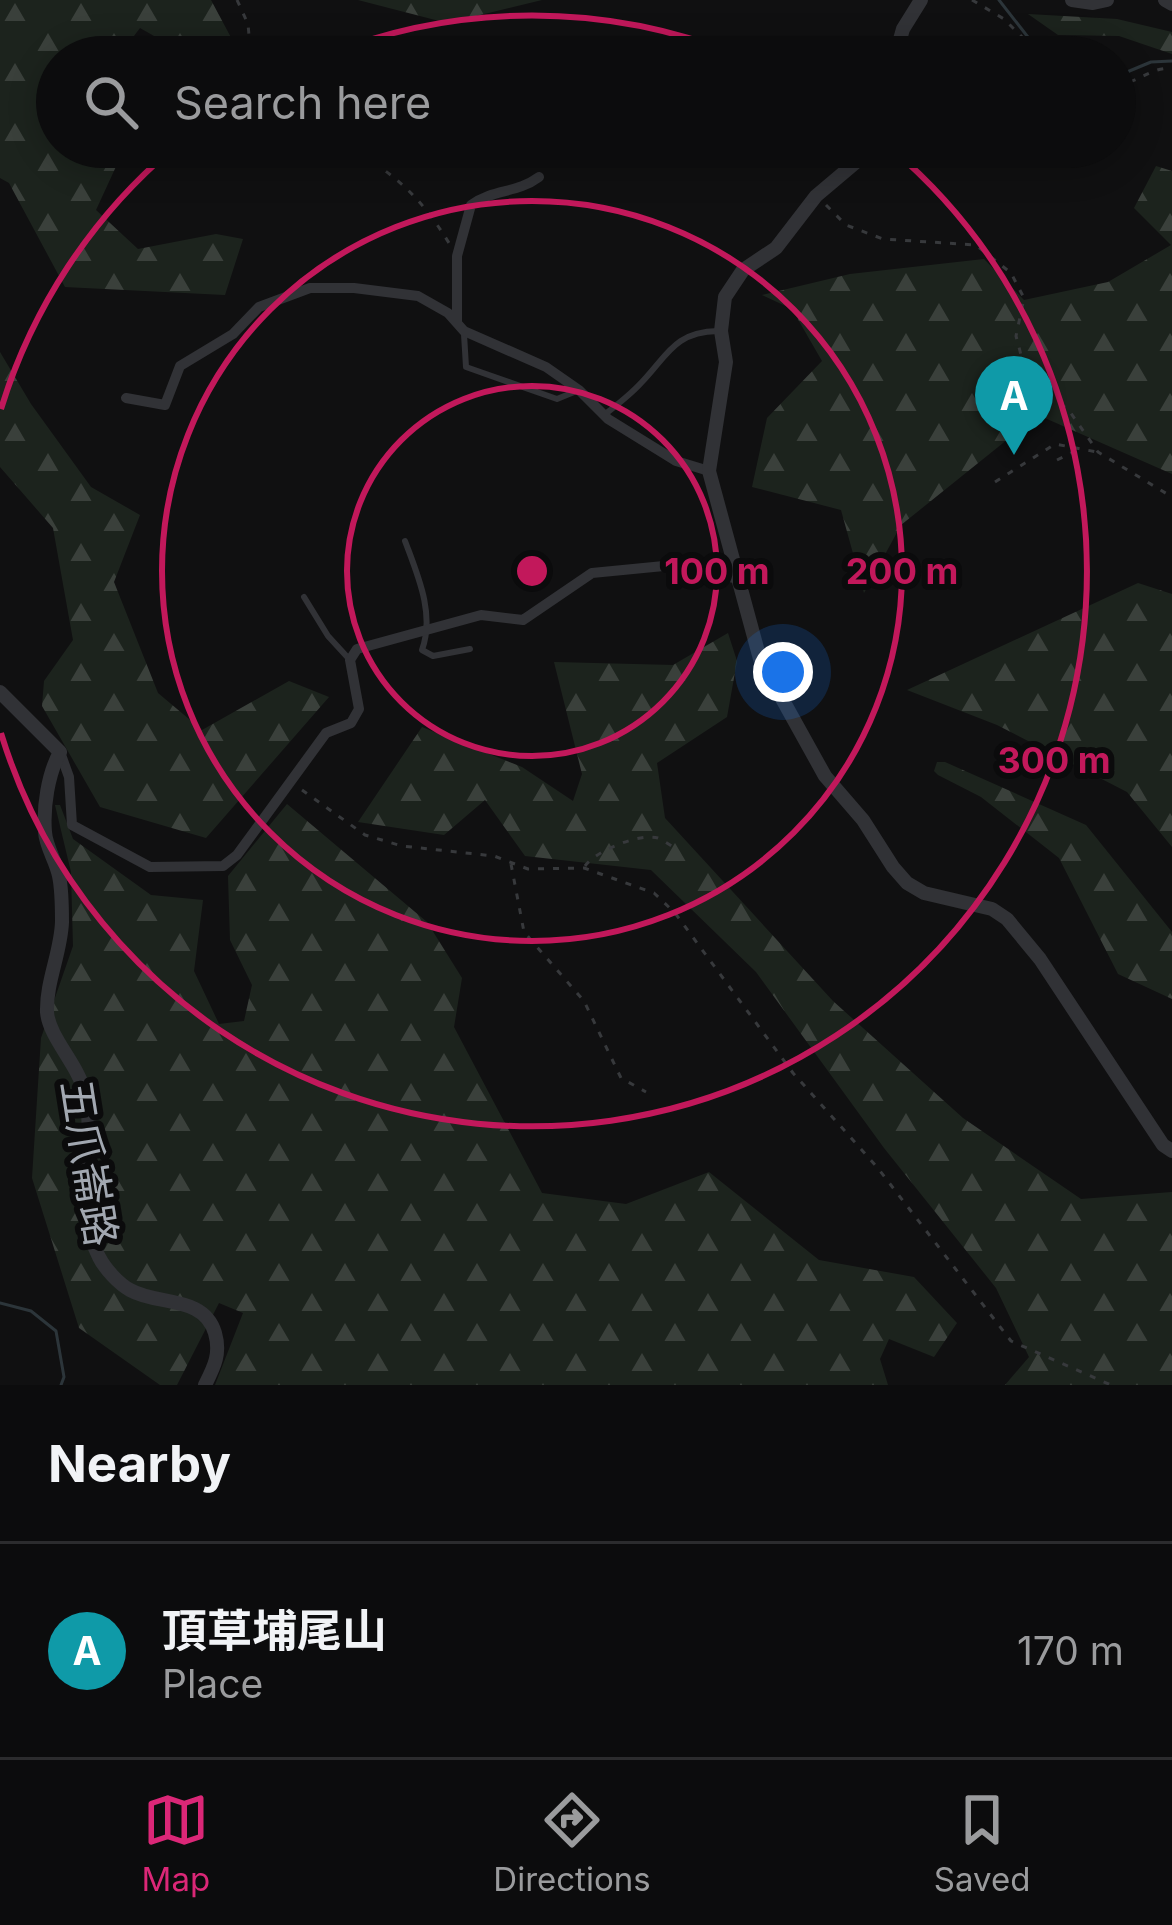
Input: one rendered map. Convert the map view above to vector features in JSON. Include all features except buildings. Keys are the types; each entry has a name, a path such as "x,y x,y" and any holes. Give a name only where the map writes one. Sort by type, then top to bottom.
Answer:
{"street":[{"path":"901,36 921,0"},
{"path":"1072,0 1107,0"},
{"path":"849,168 816,196 776,248 743,270 725,297 726,362 709,471 760,659 825,776 893,867 907,883 924,892 992,910 1007,919 1040,959 1163,1145 1172,1150"},
{"path":"460,326 458,256 471,205 490,192 523,189 538,178"},
{"path":"126,398 165,405 180,366 233,334 259,307 310,288 418,296 448,313 460,326 524,355 579,390 604,415 676,461 709,471"},
{"path":"0,692 60,752 69,778 71,825 150,867 223,866 237,856 326,733 351,723 359,709 350,660 357,649 482,615 523,620 592,573 674,565 739,579"},
{"name":"五爪崙路","path":"60,752 51,769 45,834 60,879 62,917 48,1018 85,1090 92,1238 100,1261 126,1288 188,1305 206,1316 219,1351 205,1385"}],"lane":[{"path":"460,326 466,367 557,399 579,390"},
{"path":"604,415 640,385 671,345 701,331 722,331"},
{"path":"405,541 430,629 422,650 433,656 470,649"},
{"path":"304,597 328,636 350,660"}],"path":[{"path":"237,0 249,36"},
{"path":"972,0 1004,19 1021,36"},
{"path":"1136,81 1154,68 1172,68"},
{"path":"384,168 409,188 458,256"},
{"path":"816,196 846,225 883,239 976,244 1011,273 1024,298 1016,336 1029,386 1068,409 1098,452"},
{"path":"995,482 1055,444 1098,452 1172,497"},
{"path":"1057,460 1076,449"},
{"path":"291,782 365,835 402,845 494,856 528,869 584,868 654,893 675,913 793,1073 877,1167 1011,1341 1111,1385"},
{"path":"584,868 592,856 643,838 660,838 675,848"},
{"path":"511,862 524,932 584,1001 621,1078 646,1092"}],"green space":[{"path":"0,0 211,0 230,36 154,36 140,28 134,36 36,36 36,168 115,168 96,210 138,249 216,234 243,239 225,295 65,287 9,183 0,178"},
{"path":"358,0 542,0 447,23"},
{"path":"1028,14 1117,19 1172,32 1172,54 1136,42 1136,36 1058,35"},
{"path":"1156,166 1172,171 1172,474 1038,415 901,525 864,593 841,510 752,487 767,418 822,361 792,309 762,295 850,274 984,259 1024,300 1108,282 1171,245 1134,208"},
{"path":"0,352 91,487 140,515 114,582 158,693 202,730 289,681 329,697 206,838 100,807 42,706 44,681 73,640 53,528 0,467"},
{"path":"1138,583 1172,594 1172,847 1127,792 997,725 907,690"},
{"path":"728,633 737,661 727,717 657,763 665,818 833,1001 963,1118 1081,1199 1172,1192 1172,1385 1005,1385 1029,1357 996,1288 884,1148 756,972 651,870 525,856 485,800 444,835 358,822 422,727 522,767 573,801 582,774 554,662 673,665"},
{"path":"937,762 1086,825 1172,932 1172,999 1118,974 1059,858 981,797 938,775 934,771"},
{"path":"287,804 427,922 462,978 454,1027 542,1193 626,1204 709,1172 819,1260 914,1277 957,1323 934,1357 889,1339 880,1359 888,1385 215,1385 243,1313 219,1303 177,1385 160,1385 79,1328 32,1178 41,1038 73,946 71,872 55,805 60,805 73,839 151,895 203,900 194,971 219,1024 244,1021 252,985 230,940 228,876"}],"waterway":[{"path":"999,0 1027,36"},
{"path":"1136,68 1172,61"},
{"path":"0,1303 31,1311 56,1331 64,1377 61,1385"}],"place":[{"name":"頂草埔尾山","path":"1014,455"}]}
